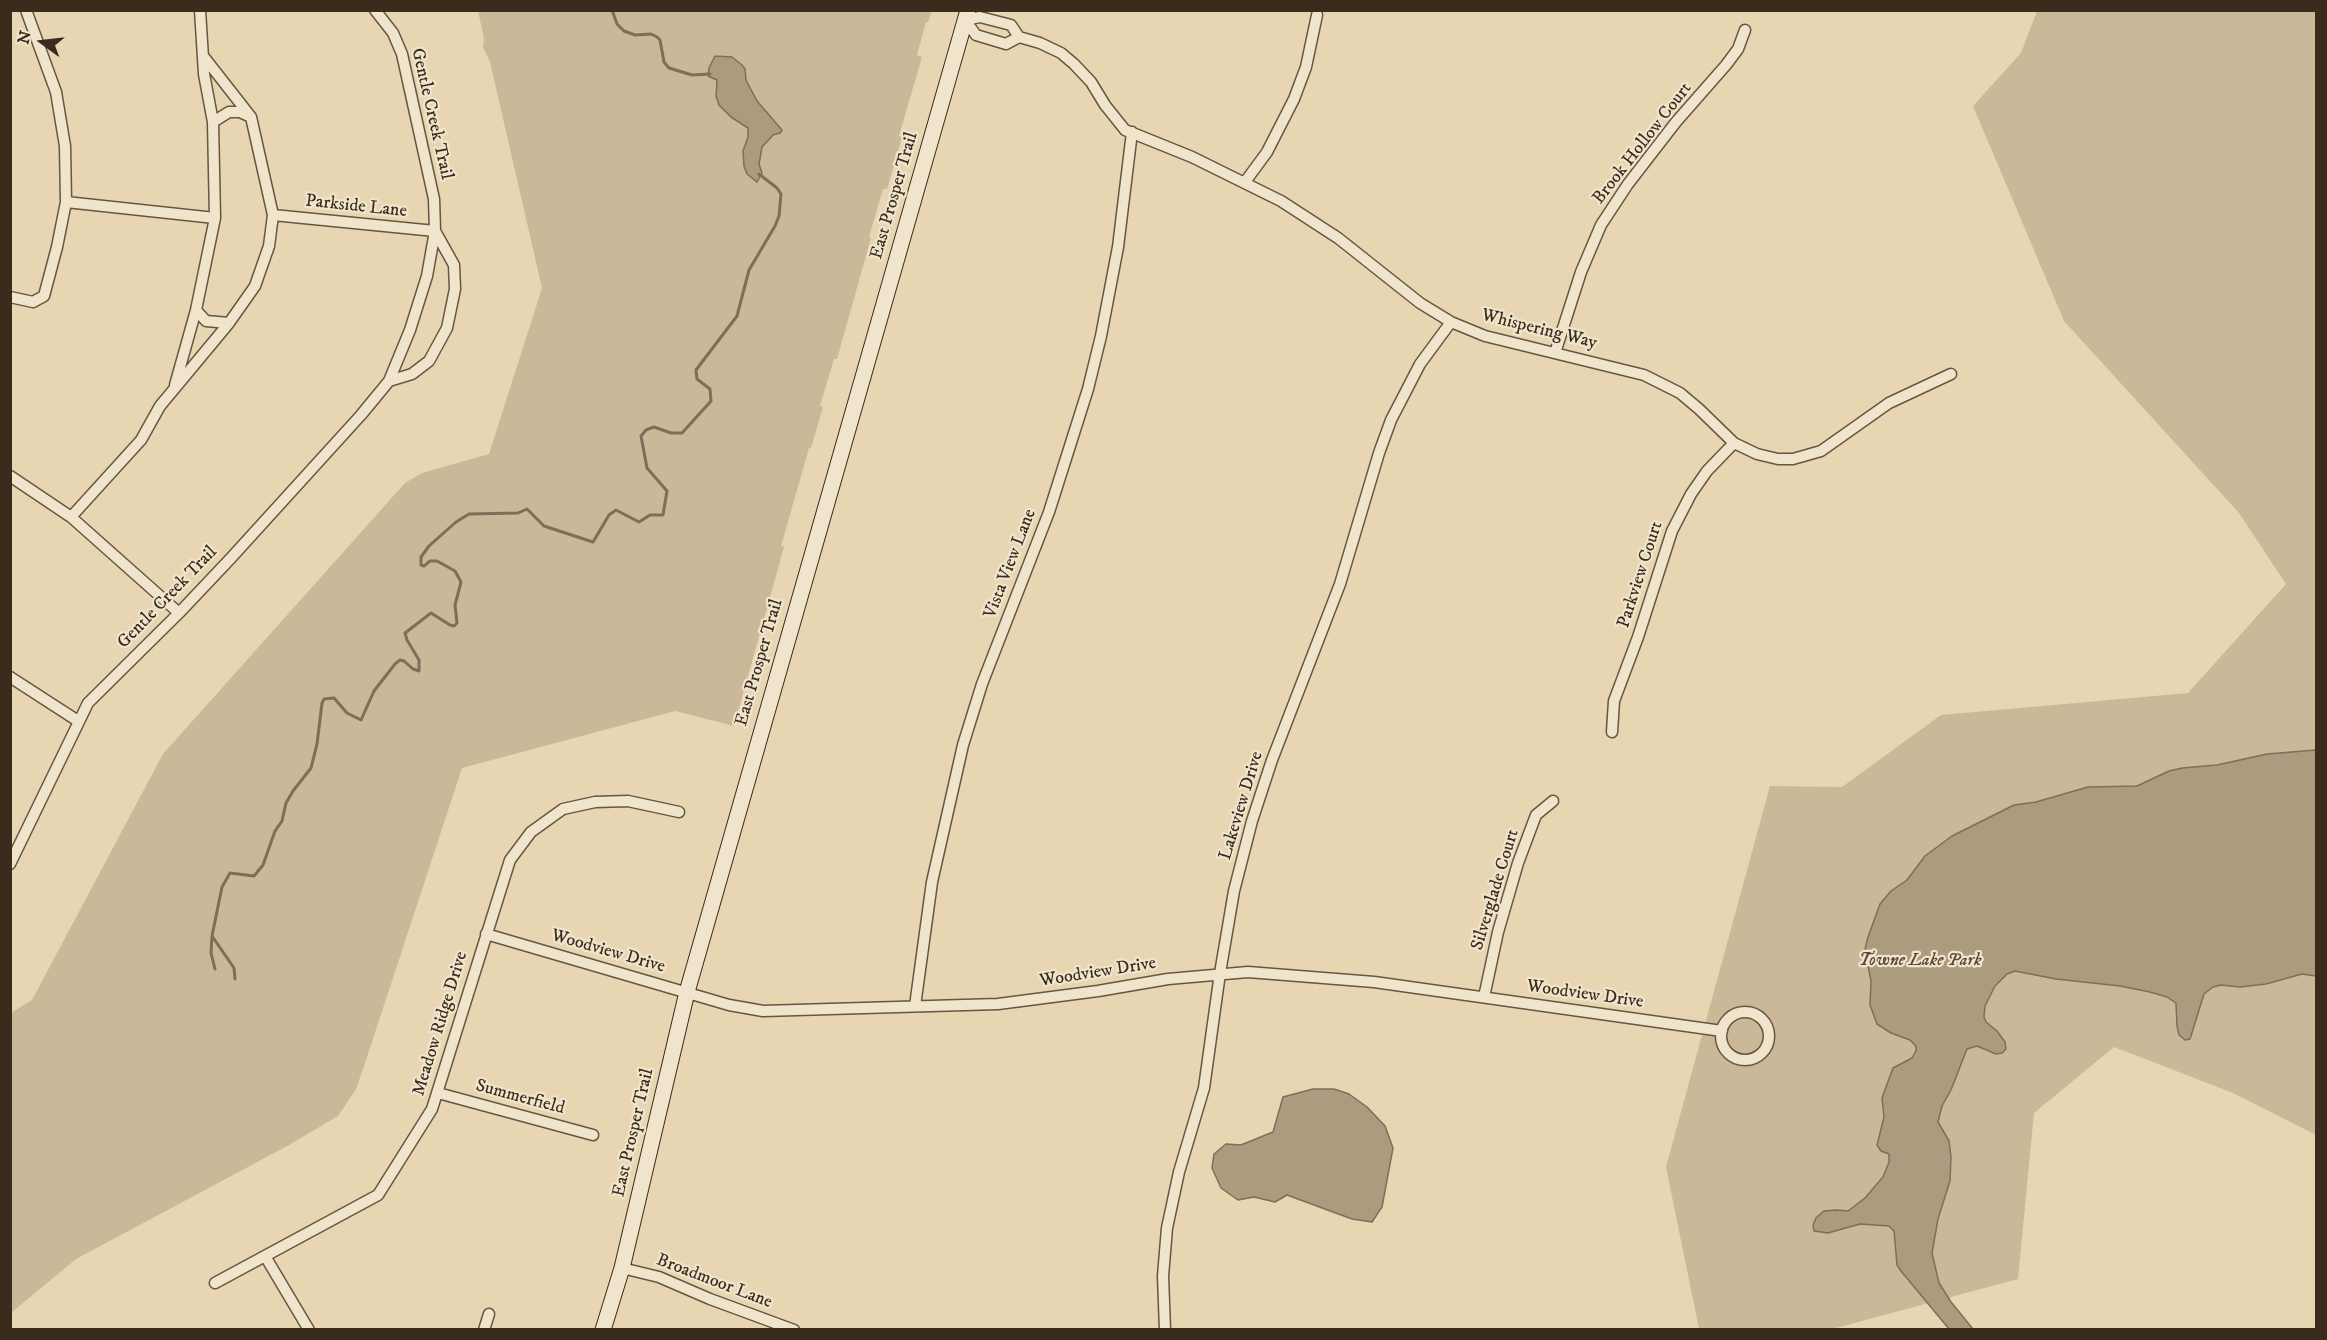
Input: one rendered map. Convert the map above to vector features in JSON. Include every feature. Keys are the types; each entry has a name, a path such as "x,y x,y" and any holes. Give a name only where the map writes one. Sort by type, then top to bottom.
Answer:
{"main road":[{"name":"East Prosper Trail","path":"603,1329 622,1268 687,992 967,15"}],"street":[{"path":"10,297 33,302 44,296 66,202 65,146 56,92 26,10"},
{"path":"174,389 196,310 215,218 213,122 204,74 200,10"},
{"name":"Gentle Creek Trail","path":"10,864 88,703 179,613 316,465 389,381 410,330 428,276 435,231 434,199 402,54 393,33 375,10"},
{"name":"Whispering Way","path":"967,15 976,35 1006,44 1019,37"},
{"name":"Whispering Way","path":"967,15 1011,25 1019,37 1050,48 1074,64 1091,82 1120,124 1132,132 1245,182 1281,201 1338,238 1420,303 1451,322 1485,336 1626,369 1665,384 1699,409 1734,443 1769,457 1793,459 1807,456 1833,444 1889,403 1951,374"},
{"path":"1245,182 1267,152 1294,99 1311,45 1317,15"},
{"name":"Brook Hollow Court","path":"1555,353 1584,265 1601,225 1635,175 1676,122 1738,49 1745,30"},
{"path":"72,517 141,440 160,406 230,323 255,286 269,246 273,215 251,117 204,57"},
{"path":"213,122 229,112 240,112 251,117"},
{"name":"Vista View Lane","path":"915,1006 932,882 963,746 982,684 1049,512 1073,441 1093,368 1118,247 1132,132"},
{"path":"66,202 215,218"},
{"name":"Parkside Lane","path":"273,215 435,231"},
{"name":"Gentle Creek Trail","path":"389,381 412,374 429,361 447,328 455,289 454,265 435,231"},
{"path":"196,310 206,321 230,323"},
{"name":"Lakeview Drive","path":"1165,1329 1163,1276 1167,1228 1179,1172 1204,1088 1234,891 1252,821 1272,760 1340,584 1379,453 1403,394 1431,348 1451,322"},
{"name":"Parkview Court","path":"1612,732 1614,701 1638,637 1672,531 1690,494 1712,465 1734,443"},
{"path":"10,476 72,517 179,613"},
{"path":"10,676 78,721"},
{"name":"Meadow Ridge Drive","path":"215,1283 378,1195 432,1109 510,860 531,832 562,809 595,802 628,801 680,812"},
{"name":"Silverglade Court","path":"1484,998 1498,932 1518,863 1536,815 1554,801"},
{"name":"Woodview Drive","path":"486,934 729,1005 763,1011 998,1004 1248,972 1311,975 1374,982 1722,1031"},
{"path":"1748,1012 1764,1021 1769,1030 1769,1041 1757,1057 1747,1060 1738,1059 1725,1048 1722,1031 1731,1017 1748,1012"},
{"name":"Summerfield","path":"438,1093 593,1135"},
{"path":"265,1256 309,1329"},
{"name":"Broadmoor Lane","path":"622,1268 659,1277 710,1299 794,1329"},
{"path":"484,1329 489,1314"}],"green space":[{"path":"478,11 932,11 926,22 917,55 922,57 899,136 902,137 887,189 883,189 837,359 834,359 820,406 823,407 781,546 784,547 734,726 675,711 462,768 356,1089 338,1116 289,1145 76,1259 11,1313 11,1013 32,1000 163,754 405,483 422,473 489,454 542,288 490,62 483,47 484,38"},
{"name":"Towne Lake Park","path":"2037,11 2316,11 2316,1135 2233,1093 2114,1047 2034,1113 2018,1279 1832,1329 1699,1329 1666,1167 1770,786 1842,787 1941,715 2188,693 2286,584 2239,513 2064,321 1973,106 2021,53"}],"shaded area":[{"path":"715,56 732,57 742,65 745,69 746,80 757,101 782,130 773,135 762,147 759,164 762,173 757,182 747,174 744,166 743,151 748,137 748,128 731,117 719,105 716,96 717,80 708,76"},
{"path":"2316,750 2316,976 2302,974 2266,984 2213,987 2204,994 2190,1039 2185,1040 2179,1035 2176,1003 2167,997 2150,992 2015,971 2007,974 1995,986 1985,1006 1984,1017 2005,1042 2006,1049 1996,1054 1977,1046 1967,1049 1951,1090 1942,1106 1938,1122 1949,1141 1950,1181 1938,1219 1932,1253 1939,1283 1973,1329 1949,1329 1901,1271 1897,1265 1894,1231 1889,1226 1860,1224 1828,1233 1814,1231 1813,1225 1816,1218 1824,1211 1848,1211 1865,1198 1883,1177 1889,1162 1889,1154 1881,1151 1877,1145 1884,1117 1882,1098 1893,1068 1912,1058 1916,1046 1910,1040 1891,1033 1877,1024 1870,1005 1871,981 1865,950 1880,904 1891,891 1907,880 1925,856 1952,836 2014,805 2036,802 2088,787 2137,786 2169,771 2182,768 2217,765 2267,754"},
{"path":"1313,1089 1334,1089 1349,1094 1367,1107 1385,1126 1393,1148 1382,1207 1372,1222 1352,1219 1287,1195 1275,1202 1254,1197 1238,1200 1221,1188 1212,1168 1214,1154 1226,1144 1241,1145 1273,1132 1283,1097"}],"waterway":[{"path":"612,10 617,24 624,31 635,35 651,34 660,40 664,62 669,68 692,75 710,74"},
{"path":"215,969 211,953 212,936 222,887 230,873 254,876 263,865 275,831 282,821 286,803 311,768 324,699 334,698 347,713 361,720 374,691 395,664 400,660 404,661 419,671 419,660 405,633 431,613 450,625 454,626 457,623 455,605 461,582 455,571 437,561 421,565 421,557 429,546 456,522 469,514 518,513 527,509 544,526 593,542 609,515 616,510 639,522 650,515 663,515 667,491 647,468 641,436 646,430 654,427 671,433 682,433 711,401 710,389 697,379 696,370 737,316 749,270 779,216 781,194 759,174"},
{"path":"212,936 234,968 235,979"}]}
